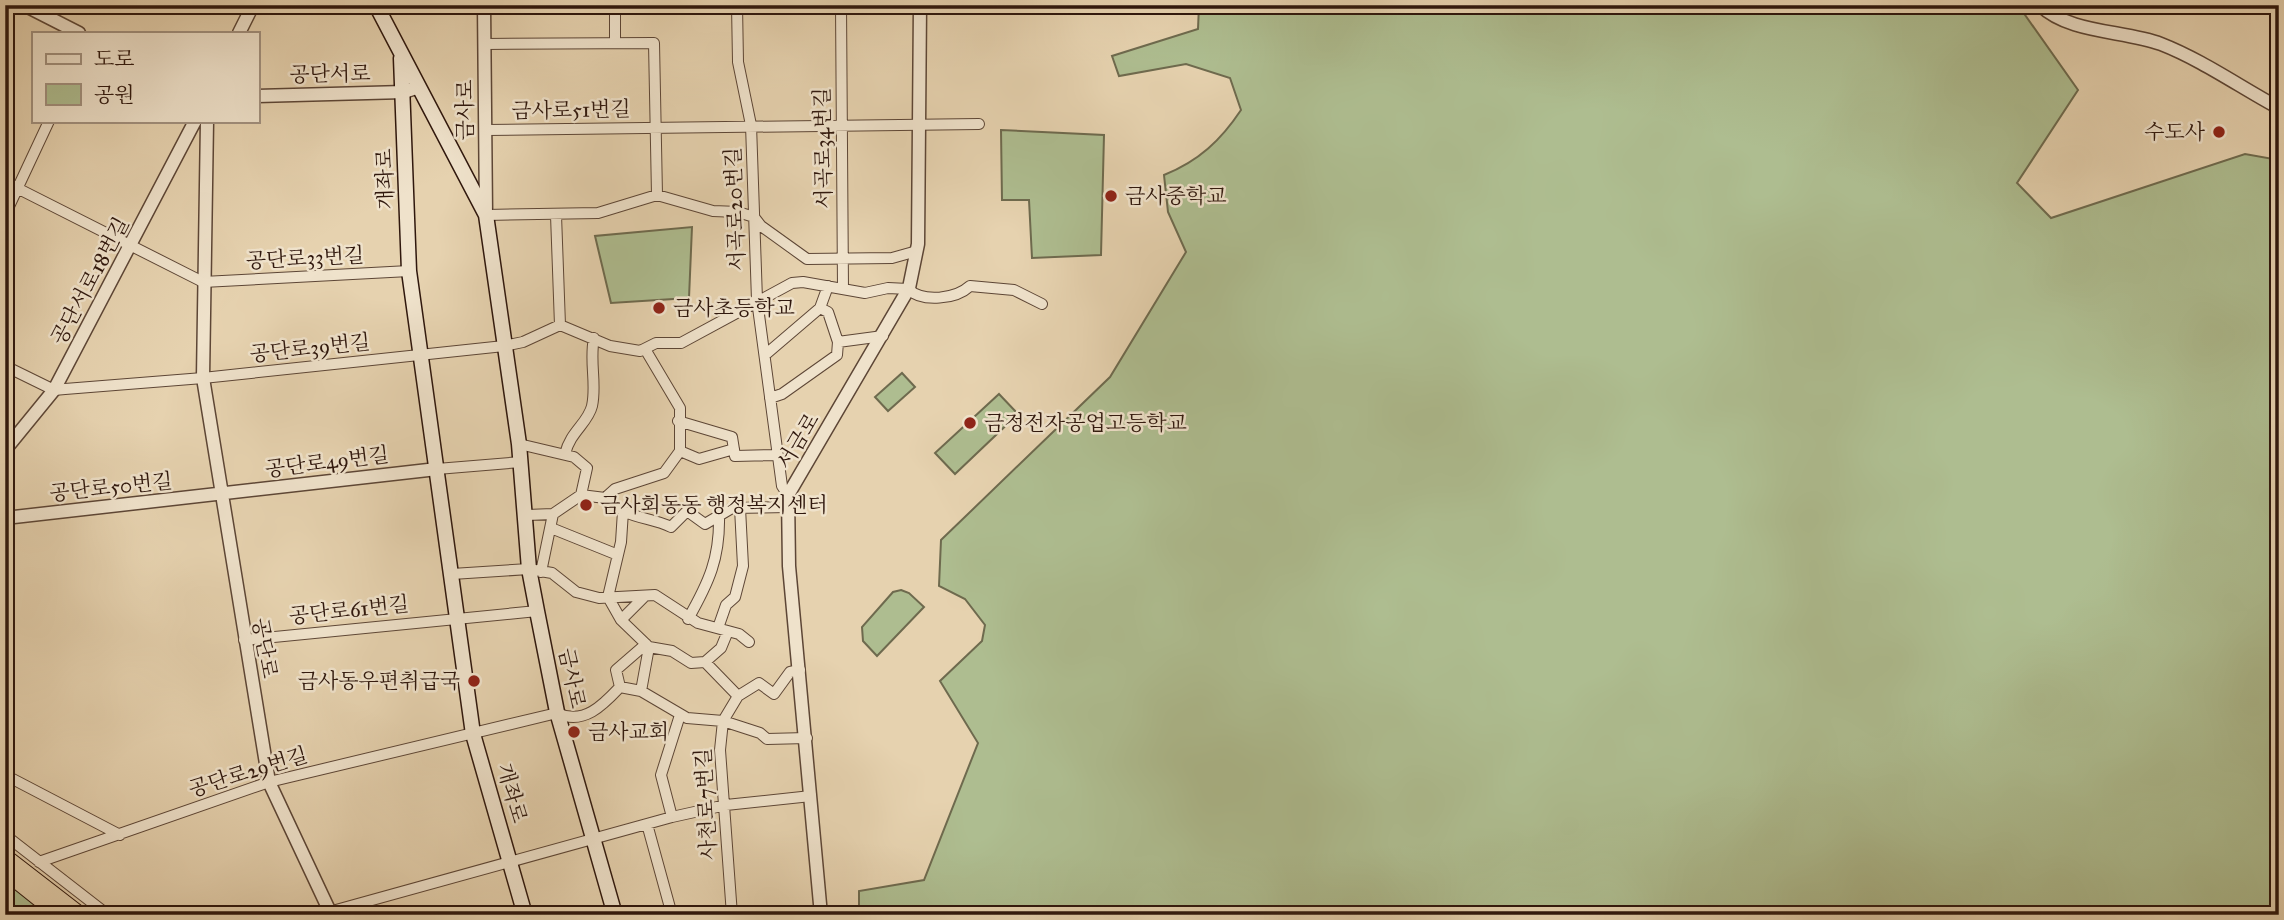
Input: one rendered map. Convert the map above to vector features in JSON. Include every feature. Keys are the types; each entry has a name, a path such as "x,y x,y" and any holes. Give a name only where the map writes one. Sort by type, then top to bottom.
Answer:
{"highway":[{"path":"5,856 80,915"},
{"path":"5,871 60,915"}],"main road":[{"name":"개좌로","path":"376,5 400,50 404,92 409,271 473,734 525,915"},
{"name":"금사로","path":"400,50 486,215 519,444 535,571 537,611 557,713 615,915"}],"street":[{"path":"24,5 77,32"},
{"path":"240,32 253,5"},
{"name":"금사로","path":"484,5 486,215"},
{"path":"615,5 615,43"},
{"name":"서곡로20번길","path":"737,5 738,62 751,125 757,300 777,454 782,486 788,501"},
{"name":"서곡로34번길","path":"841,5 845,261 843,289"},
{"name":"서금로","path":"788,501 908,289 917,251 920,5"},
{"path":"2040,5 2048,13 2078,24 2159,43 2180,52 2279,108"},
{"path":"485,44 654,43 656,128"},
{"path":"404,92 419,86"},
{"name":"공단서로","path":"259,96 404,92"},
{"path":"5,215 49,122"},
{"name":"공단서로18번길","path":"5,450 54,390 194,122"},
{"name":"공단로","path":"207,122 203,378 269,782 323,913"},
{"name":"금사로51번길","path":"486,130 979,124"},
{"name":"금사로51번길","path":"656,128 657,195"},
{"path":"462,170 486,163"},
{"path":"5,181 203,282"},
{"path":"486,215 598,213 657,195 713,211 738,212 754,217 761,226 807,259 845,261 892,258 917,251"},
{"path":"556,215 560,325"},
{"name":"공단로33번길","path":"203,282 409,271"},
{"path":"422,356 523,342 560,325 626,351 645,349 656,343 681,343 792,283 865,293 888,288 908,289 914,294 932,298 964,291 970,286 1014,290 1042,304"},
{"path":"765,355 820,308 828,286"},
{"path":"770,398 782,394 837,355 838,342 828,312 820,308"},
{"path":"838,342 883,336"},
{"path":"565,454 575,429 592,407 590,362 594,338"},
{"path":"605,498 615,489 664,473 680,452 680,408 645,349"},
{"name":"공단로39번길","path":"203,378 422,356"},
{"path":"5,366 54,390 203,378"},
{"path":"678,421 732,437 735,453"},
{"path":"519,444 574,457 587,468 581,495"},
{"path":"680,452 699,459 735,453 777,454"},
{"path":"437,469 521,462"},
{"name":"공단로49번길","path":"221,494 437,469"},
{"name":"공단로50번길","path":"5,518 221,494"},
{"path":"527,515 553,514 581,495 605,498 622,511 645,521 655,520 671,527 687,511 705,524 740,508 788,501 789,566 807,738 821,915"},
{"path":"622,511 618,555 608,597 621,620 648,645 672,651 691,663 705,662 726,641 723,629 726,605 735,597 744,566 740,508"},
{"path":"535,571 551,528 553,514"},
{"path":"688,619 708,583 720,547 719,516"},
{"path":"551,528 618,555"},
{"path":"452,574 535,571 552,573 576,593 608,597 655,595 671,603 688,619 723,629 749,642"},
{"path":"621,620 644,597"},
{"path":"459,618 537,611"},
{"name":"공단로61번길","path":"244,640 459,618"},
{"path":"620,687 616,670 648,645"},
{"path":"641,691 648,645"},
{"path":"705,662 738,696 758,683 774,694 790,672 800,670"},
{"path":"620,687 641,691 680,715 723,721 760,733 767,739 807,738"},
{"path":"473,734 557,713 575,717 598,711 620,687"},
{"name":"사천로7번길","path":"732,915 720,750 723,721 738,696"},
{"path":"672,817 662,775 680,715"},
{"name":"공단로29번길","path":"39,862 269,782 473,734"},
{"path":"5,775 120,835"},
{"path":"323,913 595,841 672,817 726,805 811,796"},
{"path":"647,824 672,915"},
{"path":"5,835 108,915"}],"green space":[{"path":"1199,5 2018,5 2078,90 2017,183 2051,218 2245,154 2279,160 2279,915 859,915 859,891 924,880 978,743 940,681 982,641 985,625 965,599 939,586 941,540 1110,377 1186,252 1168,212 1164,175 1188,163 1208,148 1241,110 1230,78 1186,64 1119,76 1112,56 1198,29"},
{"path":"1001,130 1104,135 1101,255 1032,258 1029,200 1002,200"},
{"path":"692,227 689,298 611,303 595,236"},
{"path":"902,373 915,387 888,411 875,397"},
{"path":"999,394 1018,414 955,474 935,453"},
{"path":"901,590 909,593 924,607 877,656 863,641 862,627 893,592"},
{"path":"5,878 51,915 5,915"}],"place":[{"name":"수도사","path":"2219,132"},
{"name":"금사중학교","path":"1111,196"},
{"name":"금사초등학교","path":"659,308"},
{"name":"금정전자공업고등학교","path":"970,423"},
{"name":"금사회동동 행정복지센터","path":"586,505"},
{"name":"금사동우편취급국","path":"474,681"},
{"name":"금사교회","path":"574,732"}]}
